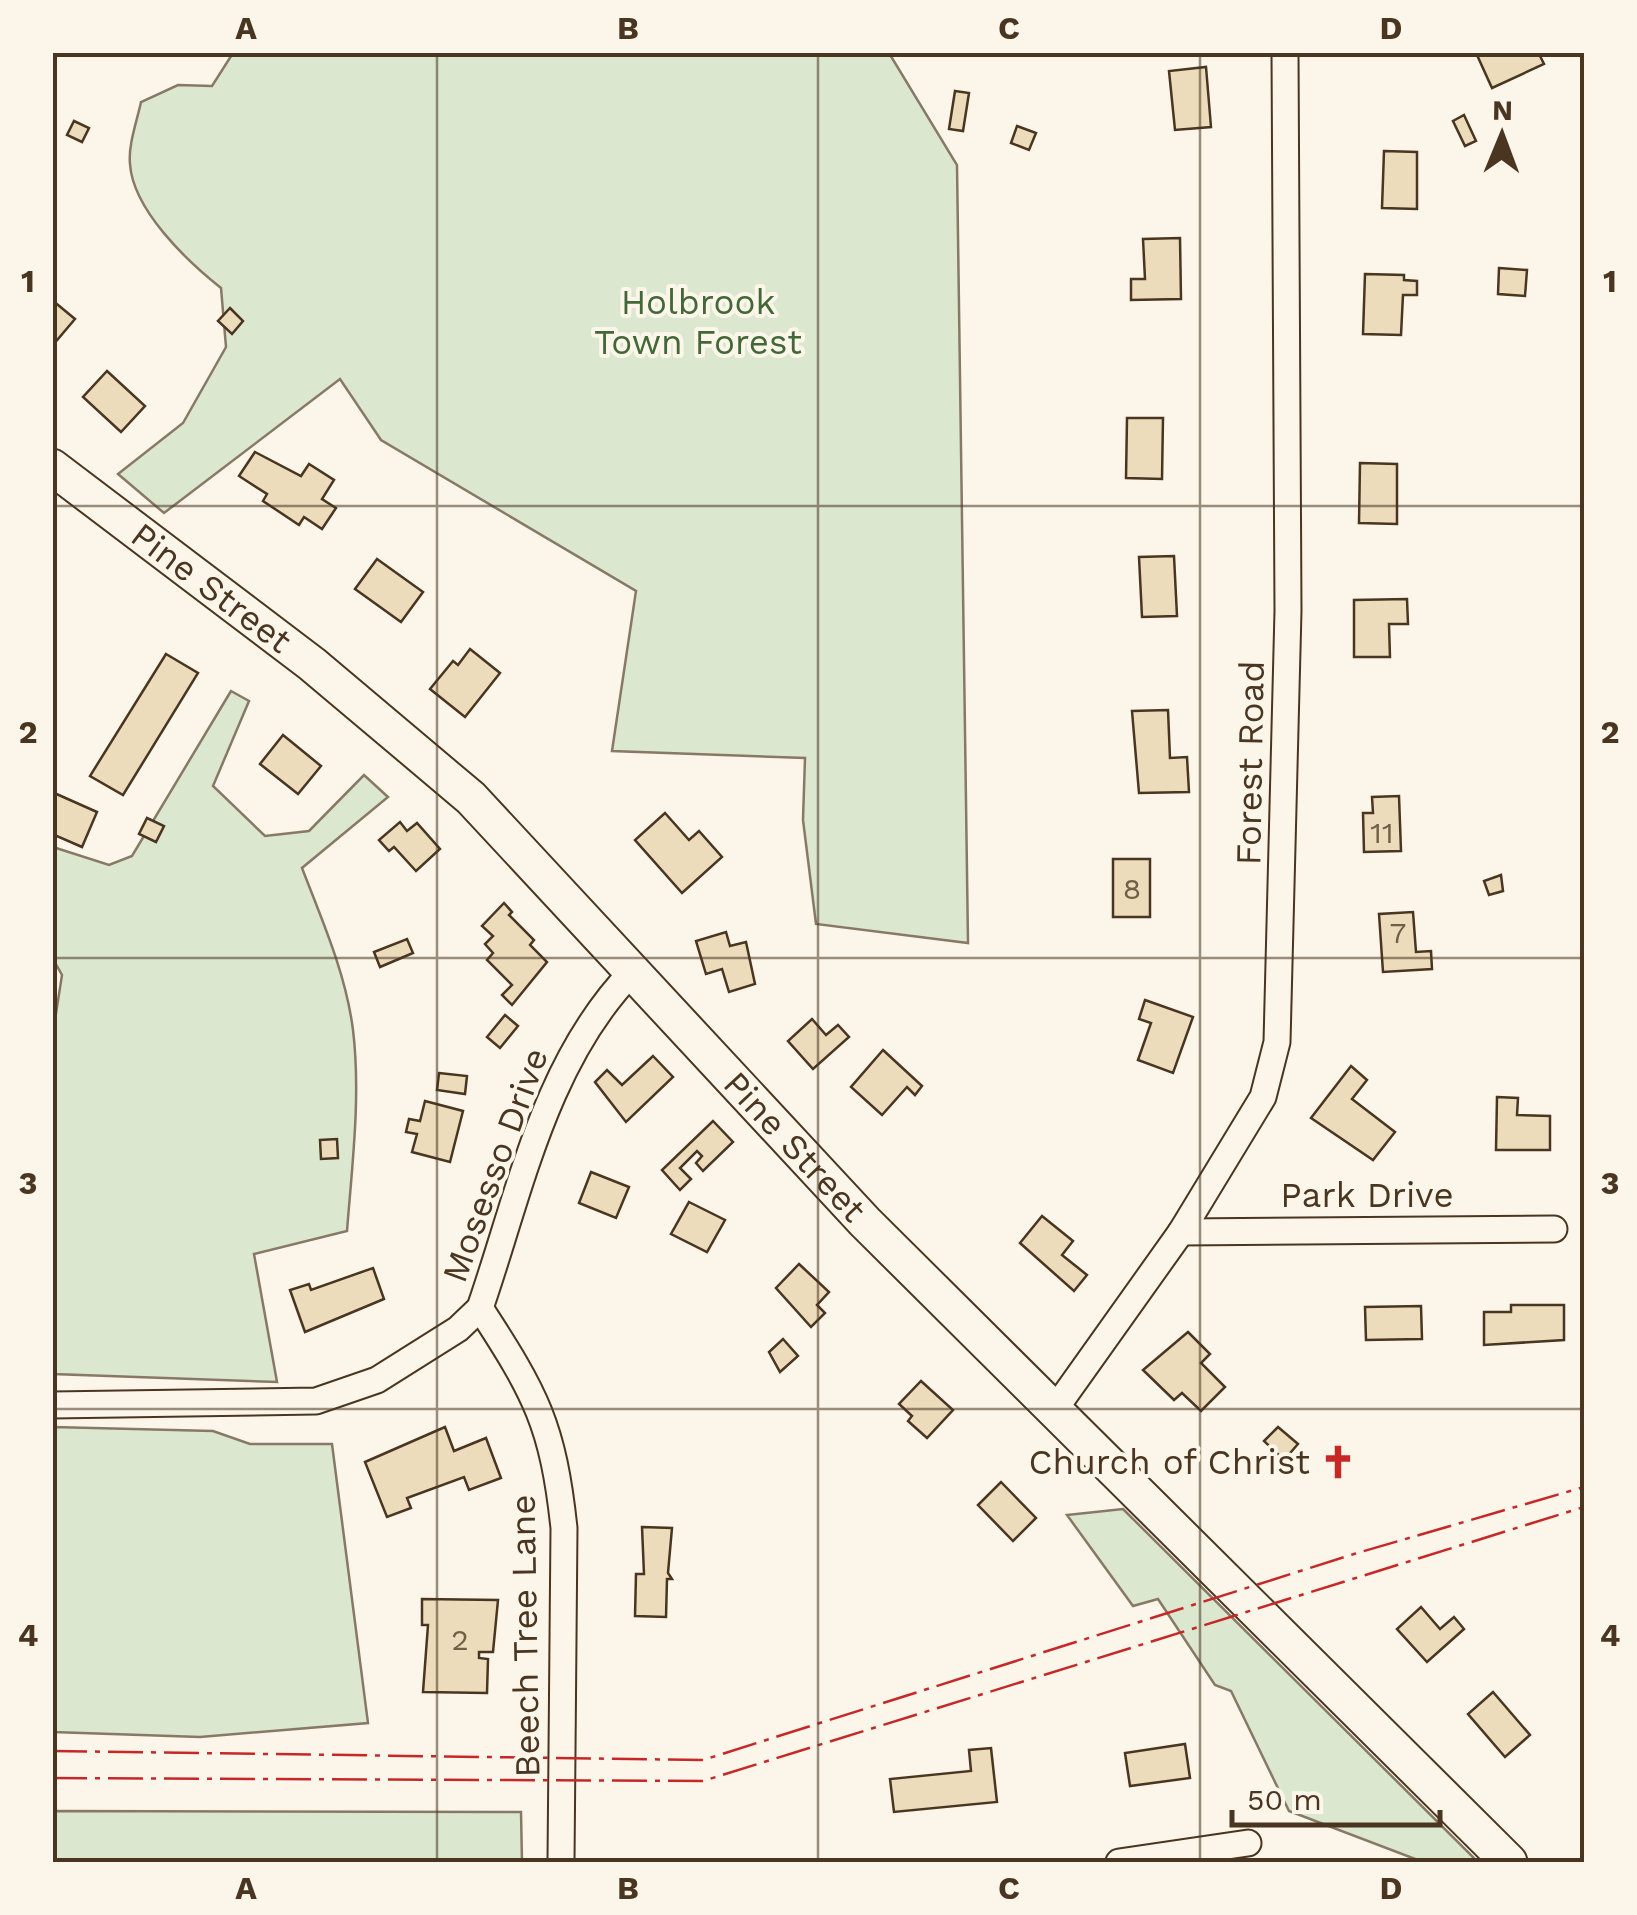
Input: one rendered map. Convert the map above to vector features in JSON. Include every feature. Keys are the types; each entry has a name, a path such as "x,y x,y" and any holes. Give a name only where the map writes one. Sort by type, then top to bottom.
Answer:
{"main road":[{"name":"Pine Street","path":"52,467 417,748 494,821 865,1222 1509,1862"}],"street":[{"name":"Forest Road","path":"1055,1409 1181,1232 1263,1097 1278,1042 1288,611 1285,52"},
{"name":"Mosesso Drive","path":"52,1404 316,1402 378,1380 458,1329 480,1308 564,1070 590,1020 633,971"},
{"name":"Park Drive","path":"1181,1232 1554,1229"},
{"name":"Beech Tree Lane","path":"480,1308 537,1399 559,1480 564,1528 561,1862"},
{"path":"1118,1862 1157,1860 1248,1843"}],"green space":[{"name":"Holbrook Town Forest","path":"233,53 889,53 957,165 968,943 816,924 803,820 805,758 612,751 636,591 381,440 340,379 164,513 118,474 183,423 226,347 221,288 164,233 133,181 130,149 141,102 178,85 212,86"},
{"path":"231,691 249,701 213,786 265,836 309,831 364,775 388,797 302,868 339,968 353,1030 356,1105 347,1231 254,1254 277,1382 53,1374 52,1039 62,975 53,959 53,847 109,865 132,856"},
{"path":"53,1427 213,1431 250,1444 332,1444 368,1723 200,1737 53,1732"},
{"path":"1123,1509 1478,1862 1423,1862 1289,1811 1231,1691 1215,1685 1158,1599 1133,1606 1067,1515"},
{"path":"53,1811 521,1812 522,1862 53,1862"}],"building":[{"path":"1538,52 1544,64 1492,88 1477,55"},
{"path":"1206,67 1211,127 1175,130 1169,71"},
{"path":"955,91 969,93 963,131 949,129"},
{"path":"1464,115 1476,141 1465,146 1453,121"},
{"path":"74,121 89,128 82,142 67,135"},
{"path":"1017,126 1036,133 1029,150 1011,143"},
{"path":"1384,151 1417,152 1417,209 1382,208"},
{"path":"1180,238 1181,299 1131,300 1131,279 1145,279 1143,239"},
{"path":"1499,268 1527,270 1525,296 1498,294"},
{"path":"1365,274 1404,275 1404,280 1417,281 1417,295 1403,295 1401,335 1363,334"},
{"path":"52,300 75,319 52,346"},
{"path":"230,308 243,321 232,334 218,321"},
{"path":"107,371 145,406 121,432 83,397"},
{"path":"1127,418 1163,418 1162,479 1126,478"},
{"path":"255,452 301,476 309,464 334,480 322,499 336,508 322,529 304,517 299,525 263,501 267,494 239,476"},
{"path":"1360,463 1397,464 1397,524 1359,523"},
{"path":"1174,556 1177,616 1142,617 1139,557"},
{"path":"377,559 423,592 401,622 355,589"},
{"path":"1407,599 1408,624 1389,624 1390,657 1354,657 1354,600"},
{"path":"470,649 500,673 465,717 430,689 453,661 458,665"},
{"path":"166,654 198,673 123,795 90,776"},
{"path":"1168,710 1170,758 1187,757 1189,792 1139,793 1132,711"},
{"path":"283,735 321,766 298,794 260,764"},
{"path":"52,792 97,812 82,847 52,834"},
{"path":"1399,796 1401,851 1364,852 1363,813 1373,813 1372,797"},
{"path":"665,813 689,840 699,831 722,857 682,893 635,840"},
{"path":"147,818 164,826 156,842 139,834"},
{"path":"400,822 407,831 417,823 440,849 416,871 394,847 389,851 379,840"},
{"path":"1113,859 1150,859 1150,917 1113,917"},
{"path":"1501,875 1503,891 1489,895 1484,881"},
{"path":"504,903 512,912 509,915 534,940 530,945 547,962 512,1005 502,995 512,985 487,960 493,953 485,944 493,936 482,926"},
{"path":"1413,912 1416,952 1431,951 1432,969 1383,972 1379,914"},
{"path":"726,932 730,946 746,942 755,984 729,992 722,969 706,974 696,941"},
{"path":"407,939 413,953 380,967 374,952"},
{"path":"1145,1000 1193,1017 1173,1073 1138,1060 1151,1023 1139,1019"},
{"path":"505,1015 518,1026 500,1048 487,1037"},
{"path":"812,1019 826,1035 838,1025 849,1037 813,1069 788,1041"},
{"path":"883,1050 922,1086 915,1095 907,1087 882,1115 851,1087"},
{"path":"653,1056 673,1077 626,1122 595,1082 607,1070 622,1085"},
{"path":"1351,1066 1367,1080 1352,1099 1395,1132 1373,1160 1311,1118"},
{"path":"439,1073 467,1076 465,1094 437,1090"},
{"path":"1497,1097 1518,1098 1517,1115 1550,1116 1550,1150 1496,1150"},
{"path":"425,1101 463,1111 450,1162 412,1152 417,1134 406,1132 409,1119 420,1121"},
{"path":"713,1121 733,1142 703,1171 696,1163 702,1156 697,1151 680,1168 691,1179 680,1190 662,1170"},
{"path":"337,1139 338,1158 321,1159 320,1140"},
{"path":"591,1172 629,1187 616,1218 579,1203"},
{"path":"689,1202 725,1220 707,1252 671,1234"},
{"path":"1042,1216 1073,1241 1062,1255 1087,1275 1074,1291 1020,1243"},
{"path":"799,1264 829,1292 817,1305 825,1313 811,1327 776,1288"},
{"path":"373,1268 384,1299 305,1332 290,1290 309,1284 311,1290"},
{"path":"1511,1305 1564,1305 1564,1340 1484,1345 1484,1312 1511,1312"},
{"path":"1421,1306 1422,1339 1366,1340 1365,1307"},
{"path":"1188,1332 1210,1354 1201,1363 1225,1387 1201,1411 1182,1393 1174,1400 1143,1370"},
{"path":"783,1339 798,1356 780,1372 769,1352"},
{"path":"921,1381 953,1410 927,1438 908,1421 912,1416 899,1404"},
{"path":"445,1427 454,1451 486,1438 501,1478 469,1490 464,1477 407,1498 411,1508 387,1517 365,1462"},
{"path":"1278,1427 1298,1444 1284,1460 1264,1441"},
{"path":"1001,1482 1036,1518 1013,1541 978,1505"},
{"path":"642,1527 672,1528 668,1573 672,1579 667,1579 666,1617 635,1616 636,1574 644,1574"},
{"path":"422,1599 498,1600 493,1652 479,1652 479,1658 488,1659 487,1693 423,1692 428,1625 422,1625"},
{"path":"1421,1607 1440,1629 1454,1617 1464,1629 1427,1662 1397,1629"},
{"path":"1493,1692 1530,1735 1505,1757 1468,1714"},
{"path":"1185,1744 1190,1778 1130,1786 1125,1753"},
{"path":"991,1748 997,1802 894,1812 890,1779 971,1771 969,1750"}],"power":[{"path":"52,1751 703,1760 1354,1554 1584,1487"},
{"path":"52,1778 703,1781 1584,1507"}],"place":[{"name":"Church of Christ","path":"1338,1462"}]}
